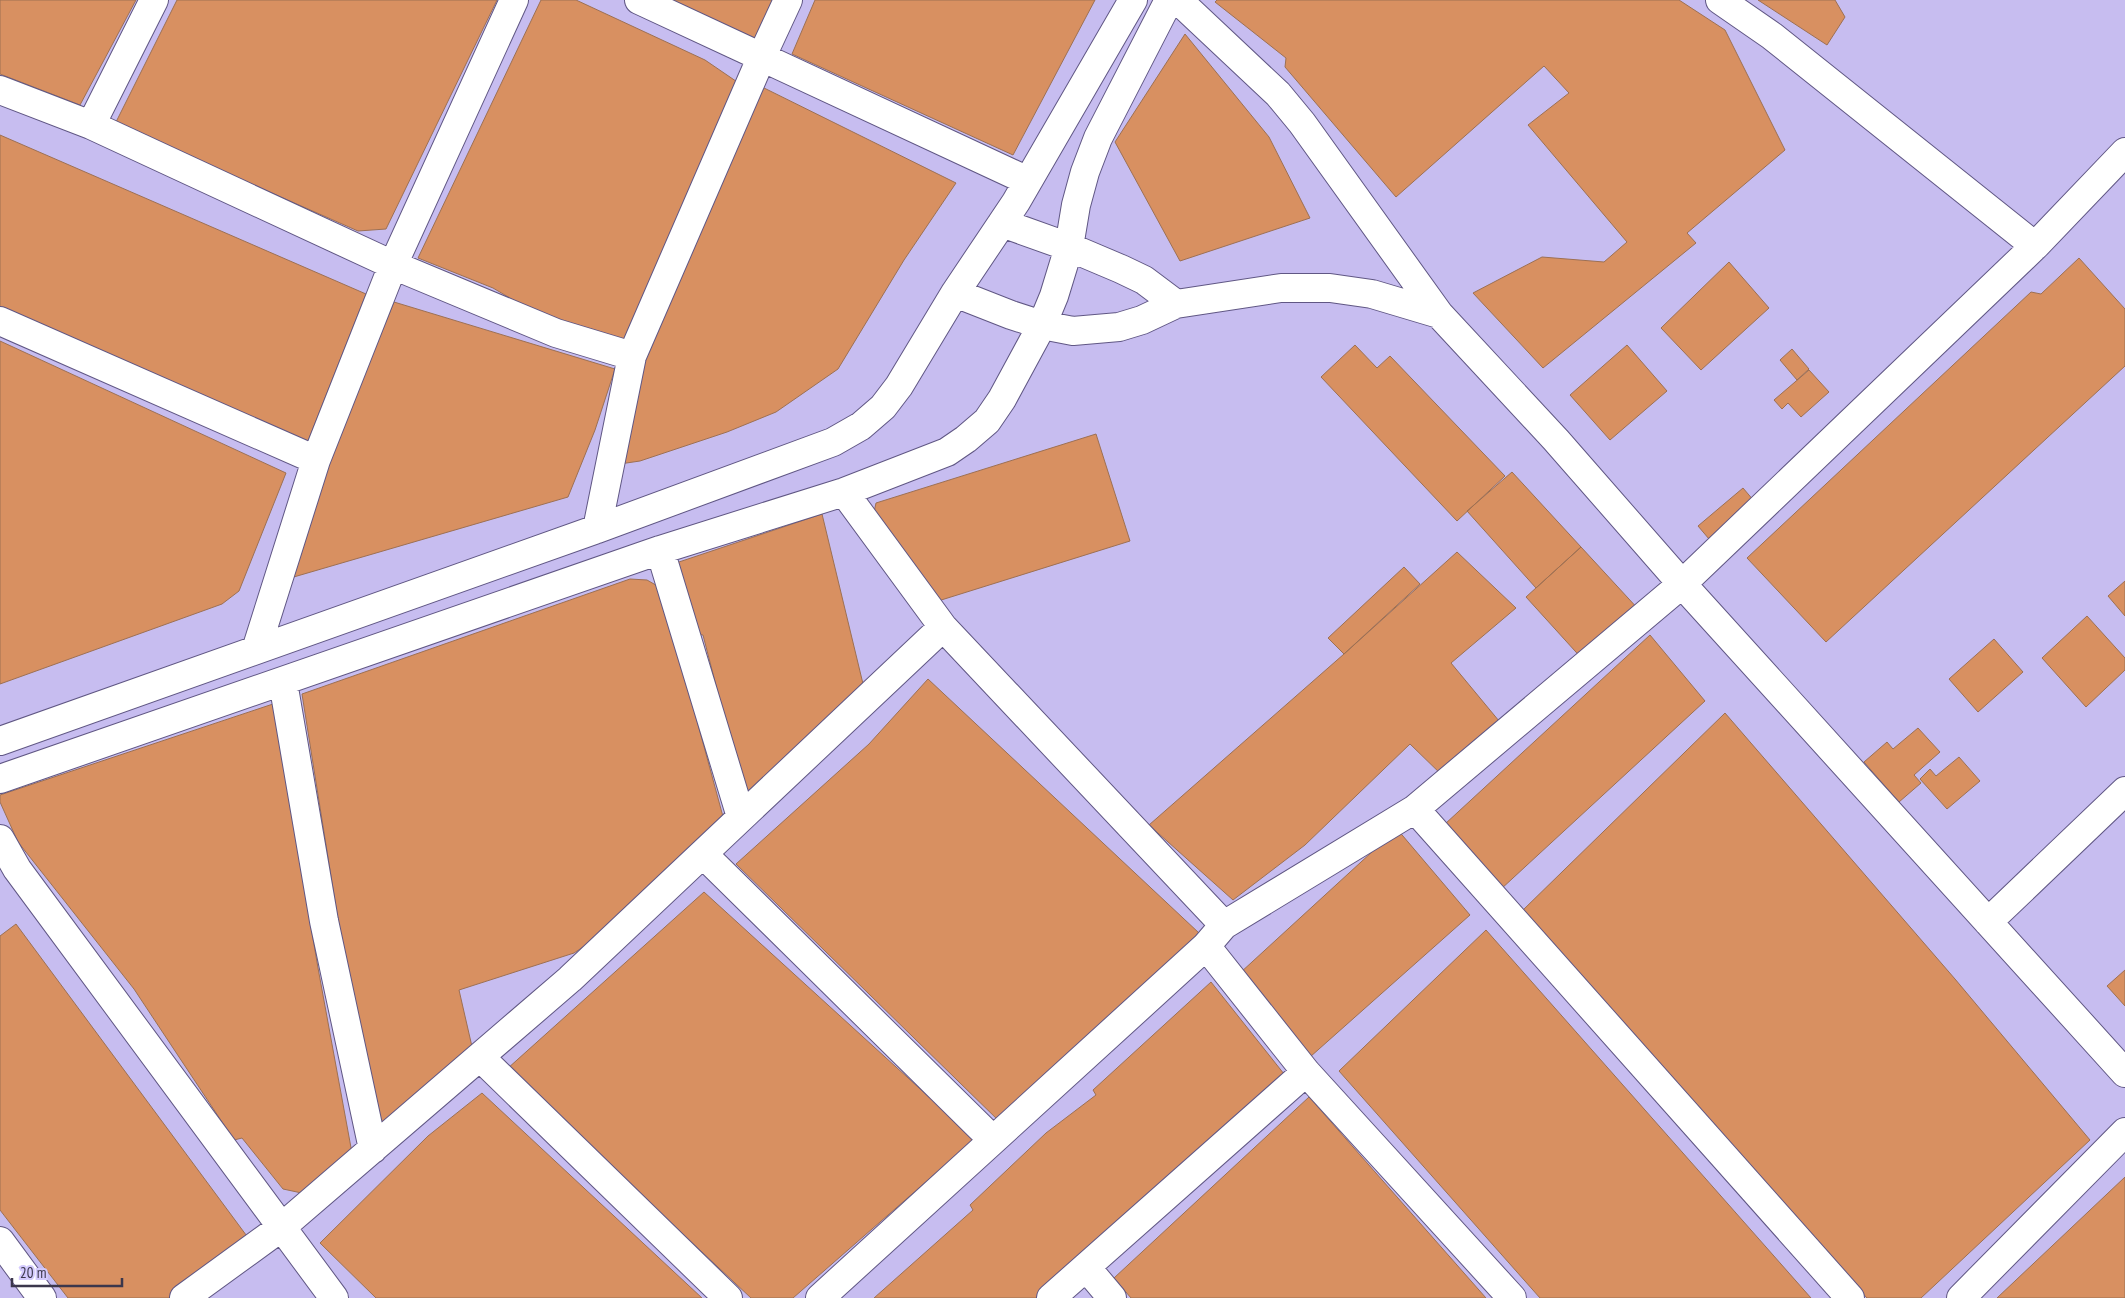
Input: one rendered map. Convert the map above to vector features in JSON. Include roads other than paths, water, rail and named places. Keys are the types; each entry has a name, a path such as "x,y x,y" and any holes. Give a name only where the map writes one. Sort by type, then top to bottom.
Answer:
{"street":[{"path":"91,125 154,0"},
{"path":"256,650 316,460 393,265 514,0"},
{"path":"639,0 1028,181"},
{"path":"597,529 632,356 788,0"},
{"path":"0,741 597,529 833,442 860,426 883,407 899,386 955,293 1028,181 1133,0"},
{"path":"0,779 660,550 844,492 947,452 987,422 1002,399 1042,325 1054,296 1069,247 1080,188 1098,138 1169,0"},
{"path":"1178,0 1278,94 1302,123 1439,314 1556,440 1682,584 2125,1073"},
{"path":"1720,0 1772,36 2035,246"},
{"path":"0,90 91,125 393,265 556,333 632,356"},
{"path":"820,1298 1206,946 1224,925 1415,810 1682,584 2035,246 2125,152"},
{"path":"1002,223 1069,247 1144,280 1176,304"},
{"path":"955,293 1042,325 1074,331 1119,327 1142,320 1176,304 1281,288 1330,288 1372,294 1439,314"},
{"path":"0,321 316,460"},
{"path":"844,492 943,627 1224,925"},
{"path":"660,550 741,817"},
{"path":"184,1298 283,1226 570,979 943,627"},
{"path":"283,682 324,921 373,1149"},
{"path":"1988,922 2125,791"},
{"path":"1415,810 1850,1298"},
{"path":"0,839 17,869 283,1226 334,1298"},
{"path":"703,854 993,1140"},
{"path":"1206,946 1306,1072 1512,1298"},
{"path":"480,1057 728,1298"},
{"path":"1051,1298 1306,1072"},
{"path":"1961,1298 2125,1132"},
{"path":"0,1241 42,1298"},
{"path":"1086,1267 1112,1298"}]}
